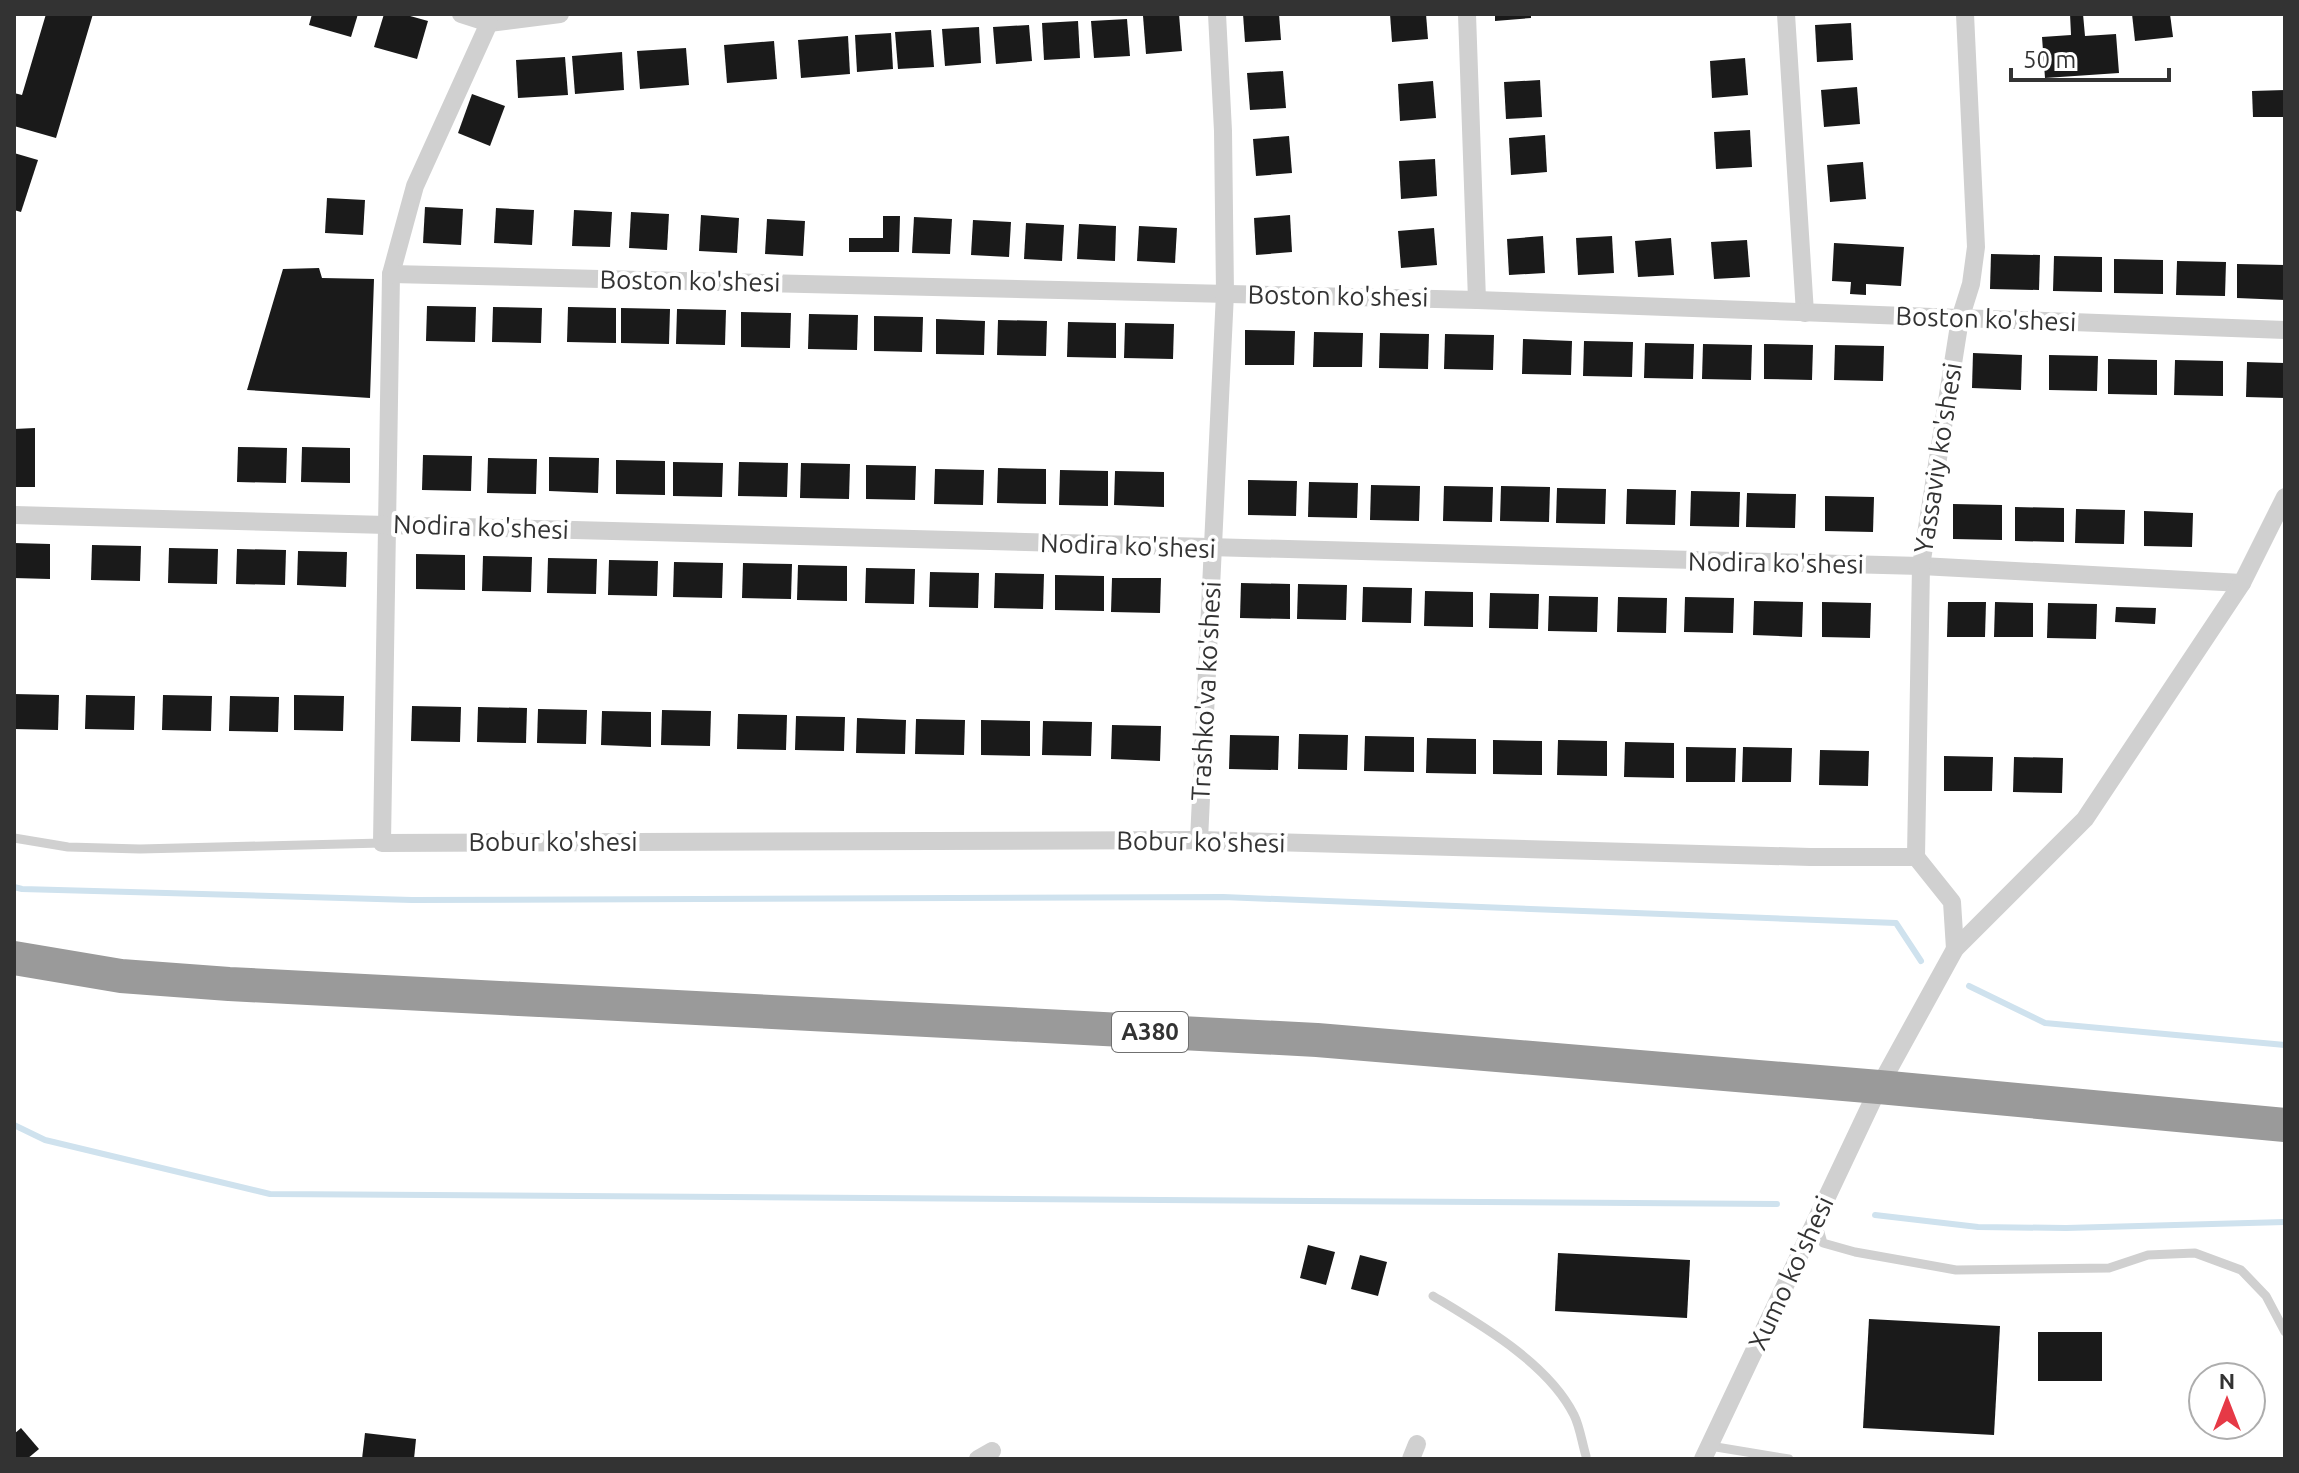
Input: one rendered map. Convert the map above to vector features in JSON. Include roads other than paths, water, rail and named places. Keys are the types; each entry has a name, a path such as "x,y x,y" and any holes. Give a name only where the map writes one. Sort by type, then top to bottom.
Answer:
{"highway":[{"name":"A380","path":"14,960 121,976 229,984 1317,1040 2285,1125"}],"street":[{"path":"461,14 489,23 560,14"},
{"name":"Trashko'va ko'shesi","path":"1199,840 1225,293 1223,131 1217,14"},
{"path":"1467,14 1477,300"},
{"path":"1786,14 1805,313"},
{"name":"Yassaviy ko'shesi","path":"1916,857 1921,566 1960,319 1971,284 1976,247 1965,14"},
{"path":"382,843 391,274 415,186 489,23"},
{"name":"Boston ko'shesi","path":"391,274 1477,300 2285,330"},
{"name":"Xumo ko'shesi","path":"1706,1452 1879,1087 1955,949 2085,819 2242,583 2285,497"},
{"name":"Nodira ko'shesi","path":"14,515 1921,566 2242,583"},
{"name":"Bobur ko'shesi","path":"382,843 1199,840 1810,857 1916,857"},
{"path":"1916,857 1952,902 1955,949"}],"lane":[{"path":"14,838 68,847 140,849 382,843"},
{"path":"1817,1219 1823,1243 1855,1252 1956,1270 2109,1268 2148,1255 2195,1253 2241,1270 2266,1296 2285,1332"},
{"path":"1433,1296 1467,1317 1545,1376 1574,1415 1586,1456"},
{"path":"1706,1452 1789,1459"}],"waterway":[{"path":"14,887 412,900 1223,897 1896,923 1921,961"},
{"path":"1969,986 2045,1023 2285,1045"},
{"path":"14,1125 45,1140 270,1194 1777,1204"},
{"path":"1875,1215 1978,1227 2066,1228 2285,1222"}]}
